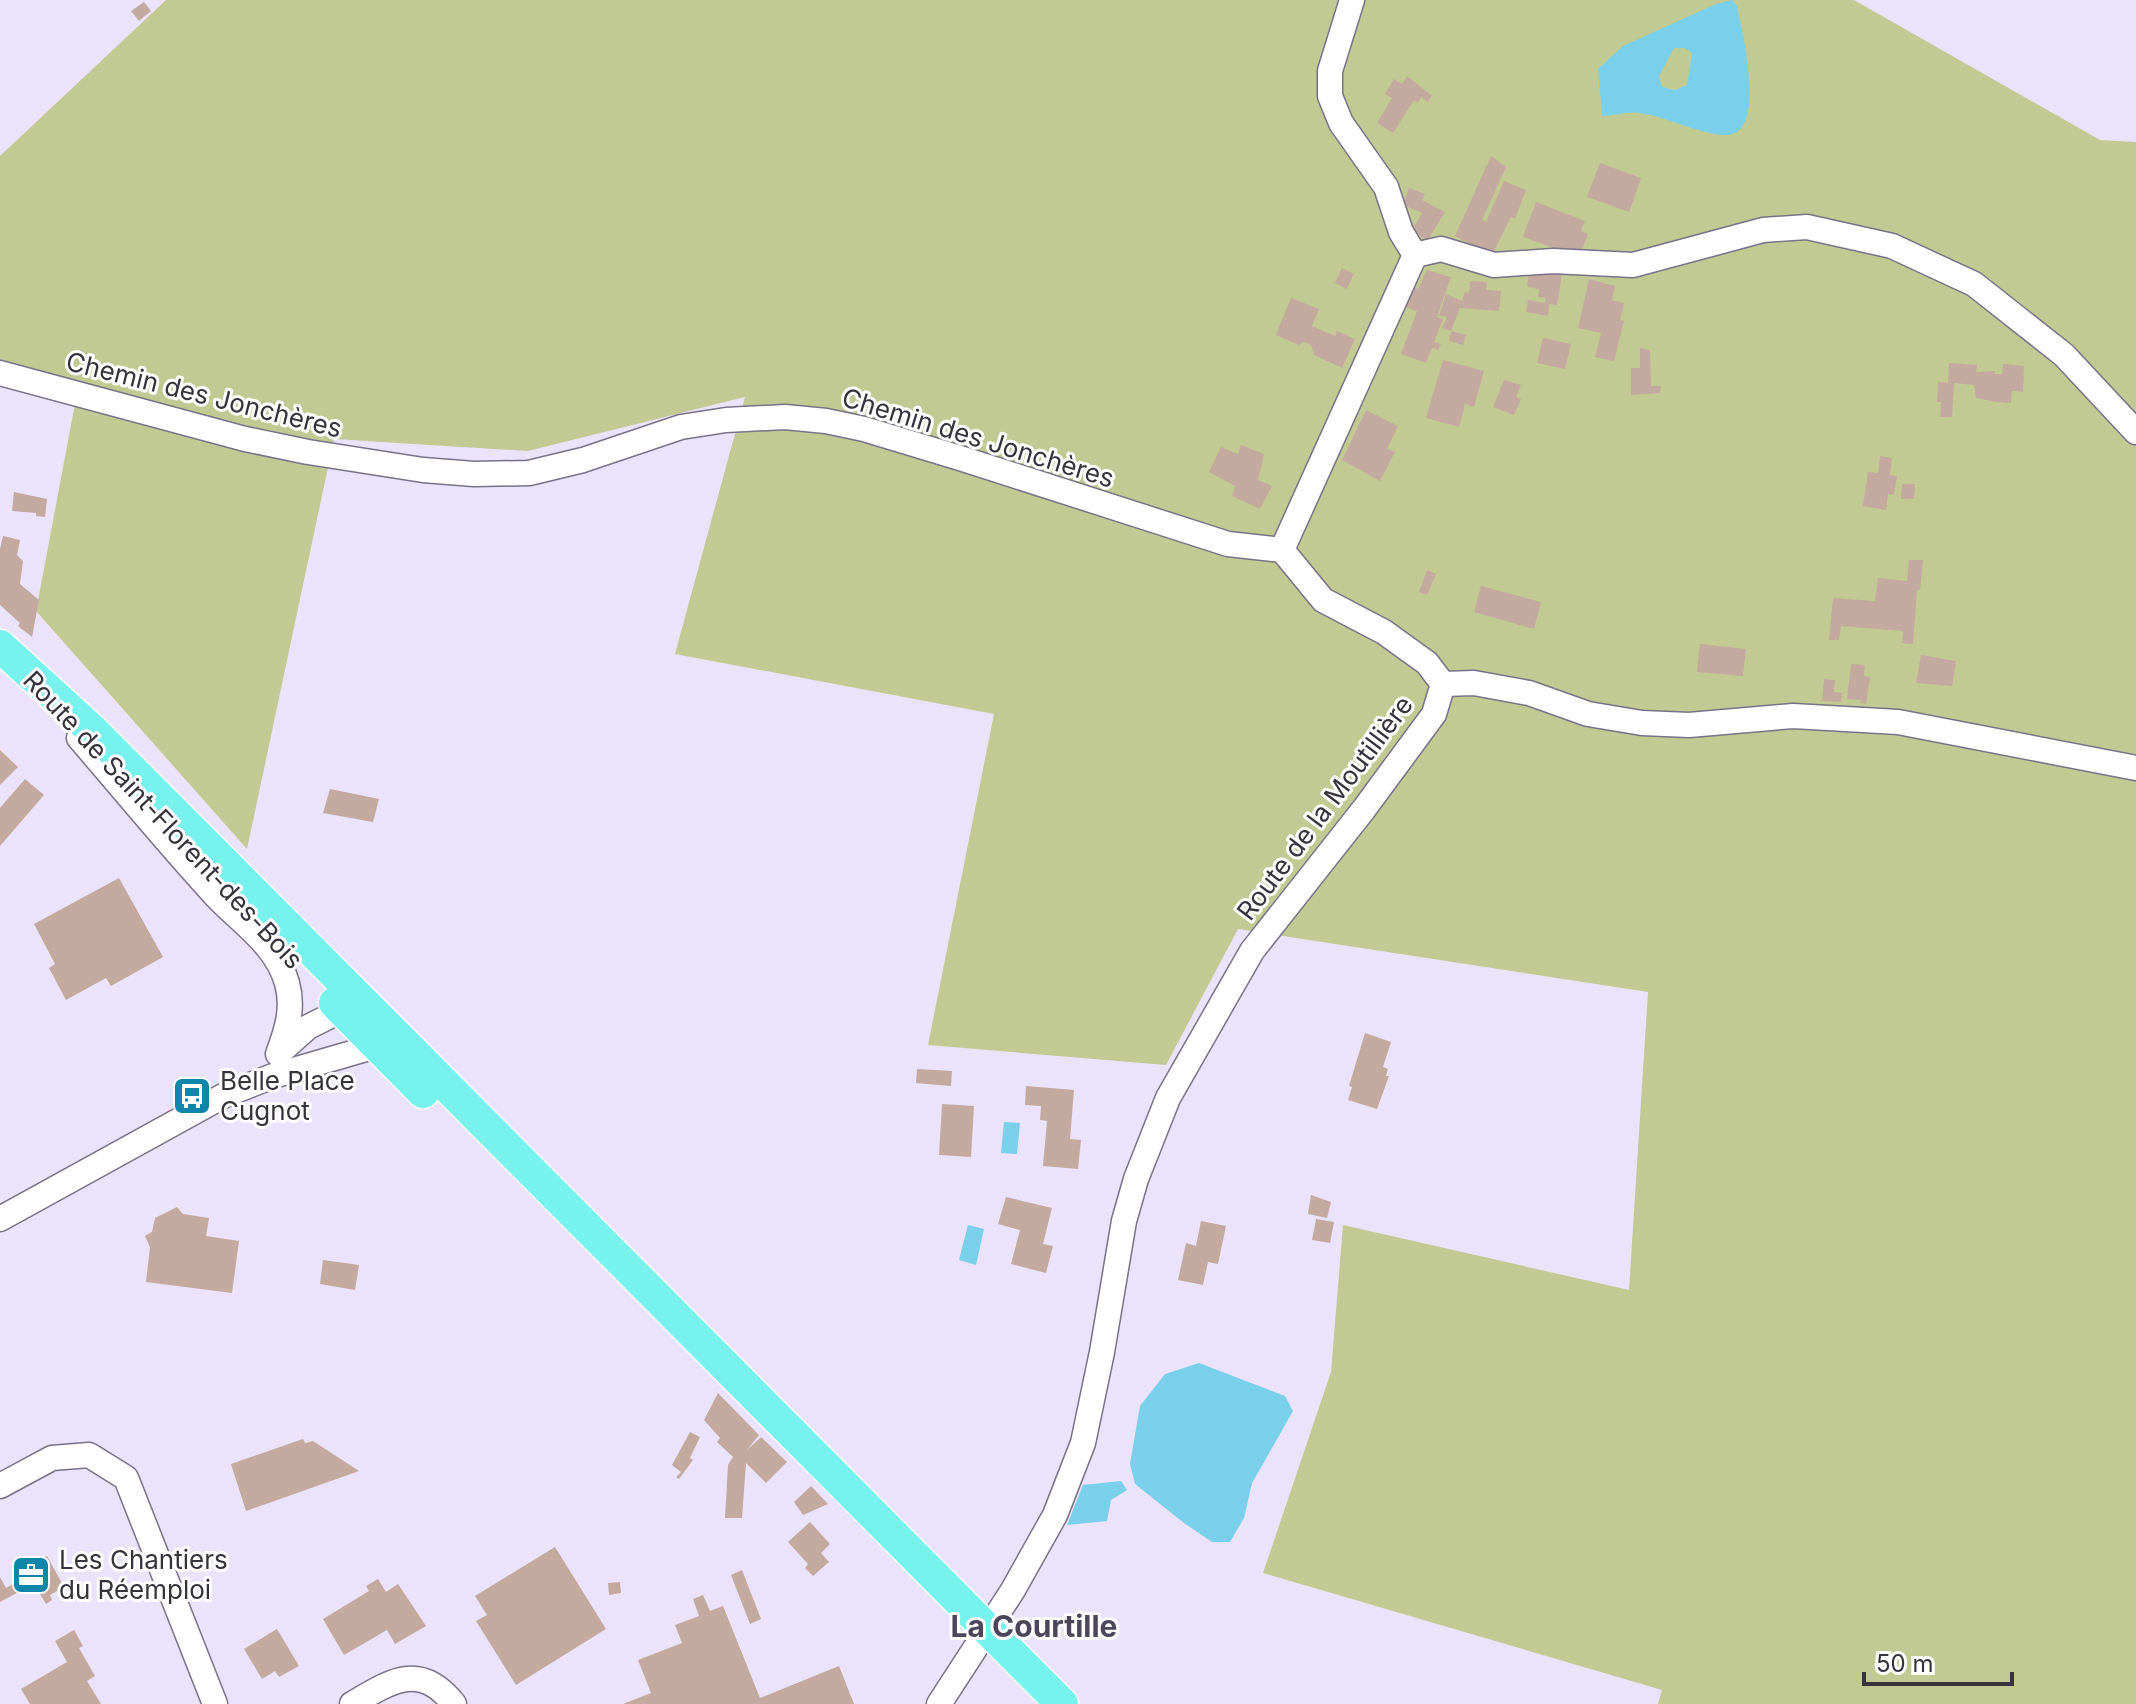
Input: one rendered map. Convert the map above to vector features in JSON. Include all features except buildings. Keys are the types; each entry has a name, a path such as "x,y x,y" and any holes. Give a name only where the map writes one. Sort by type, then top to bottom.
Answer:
{"main road":[{"name":"Route de Saint-Florent-des-Bois","path":"8,654 79,738 363,1026 636,1296 755,1398"},
{"name":"Route de Saint-Florent-des-Bois","path":"8,654 92,730 326,963 1062,1704"}],"street":[{"path":"1352,0 1330,71 1330,96 1341,123 1386,187 1401,232 1415,255"},
{"path":"1415,255 1441,249 1494,265 1553,261 1633,265 1763,230 1807,227 1892,246 1974,284 2064,355 2136,432"},
{"path":"1282,550 1415,255"},
{"name":"Chemin des Jonchères","path":"0,373 245,439 423,470 474,474 529,473 583,460 681,427 785,417 826,421 905,442 1228,544 1282,550"},
{"name":"Route de la Moutillière","path":"939,1704 1013,1590 1055,1515 1083,1443 1124,1221 1136,1179 1168,1098 1252,951 1434,714 1443,684 1427,663 1384,632 1323,600 1282,550"},
{"path":"1443,684 1474,683 1529,693 1588,714 1642,723 1689,725 1793,716 1898,722 2136,768"},
{"path":"79,738 216,895 271,948 286,980 291,1004 278,1054"},
{"path":"326,963 363,1026 469,1123 528,1166"},
{"path":"225,1095 308,1027 363,1026"},
{"path":"0,1219 225,1095 273,1076 363,1026"},
{"path":"0,1486 52,1458 89,1455 126,1478 215,1704"},
{"path":"352,1704 386,1684 404,1679 424,1680 441,1688 454,1704"}],"green space":[{"path":"166,0 1854,0 2100,140 2136,142 2136,1704 1658,1704 1662,1690 1263,1573 1331,1372 1343,1225 1629,1290 1648,992 1238,929 1166,1065 928,1045 994,714 675,654 745,397 528,451 334,439 247,849 36,611 77,393 0,367 0,156"}],"water":[{"path":"1732,0 1737,6 1747,58 1749,102 1746,119 1738,131 1713,134 1639,113 1602,116 1598,69 1623,46 1716,4","holes":["1674,48 1685,48 1692,53 1687,85 1675,90 1662,87 1659,76"]},
{"path":"1004,1122 1020,1123 1017,1154 1001,1153"},
{"path":"968,1225 984,1229 976,1265 959,1260"},
{"path":"1199,1363 1285,1396 1293,1411 1252,1483 1244,1518 1230,1542 1212,1542 1184,1523 1135,1484 1130,1464 1140,1406 1165,1374"},
{"path":"1121,1481 1127,1490 1111,1500 1107,1521 1067,1525 1083,1485"}],"place":[{"name":"Belle Place Cugnot","path":"192,1096"},
{"name":"Les Chantiers du Réemploi","path":"31,1575"}],"district":[{"name":"La Courtille","path":"1034,1627"}]}
